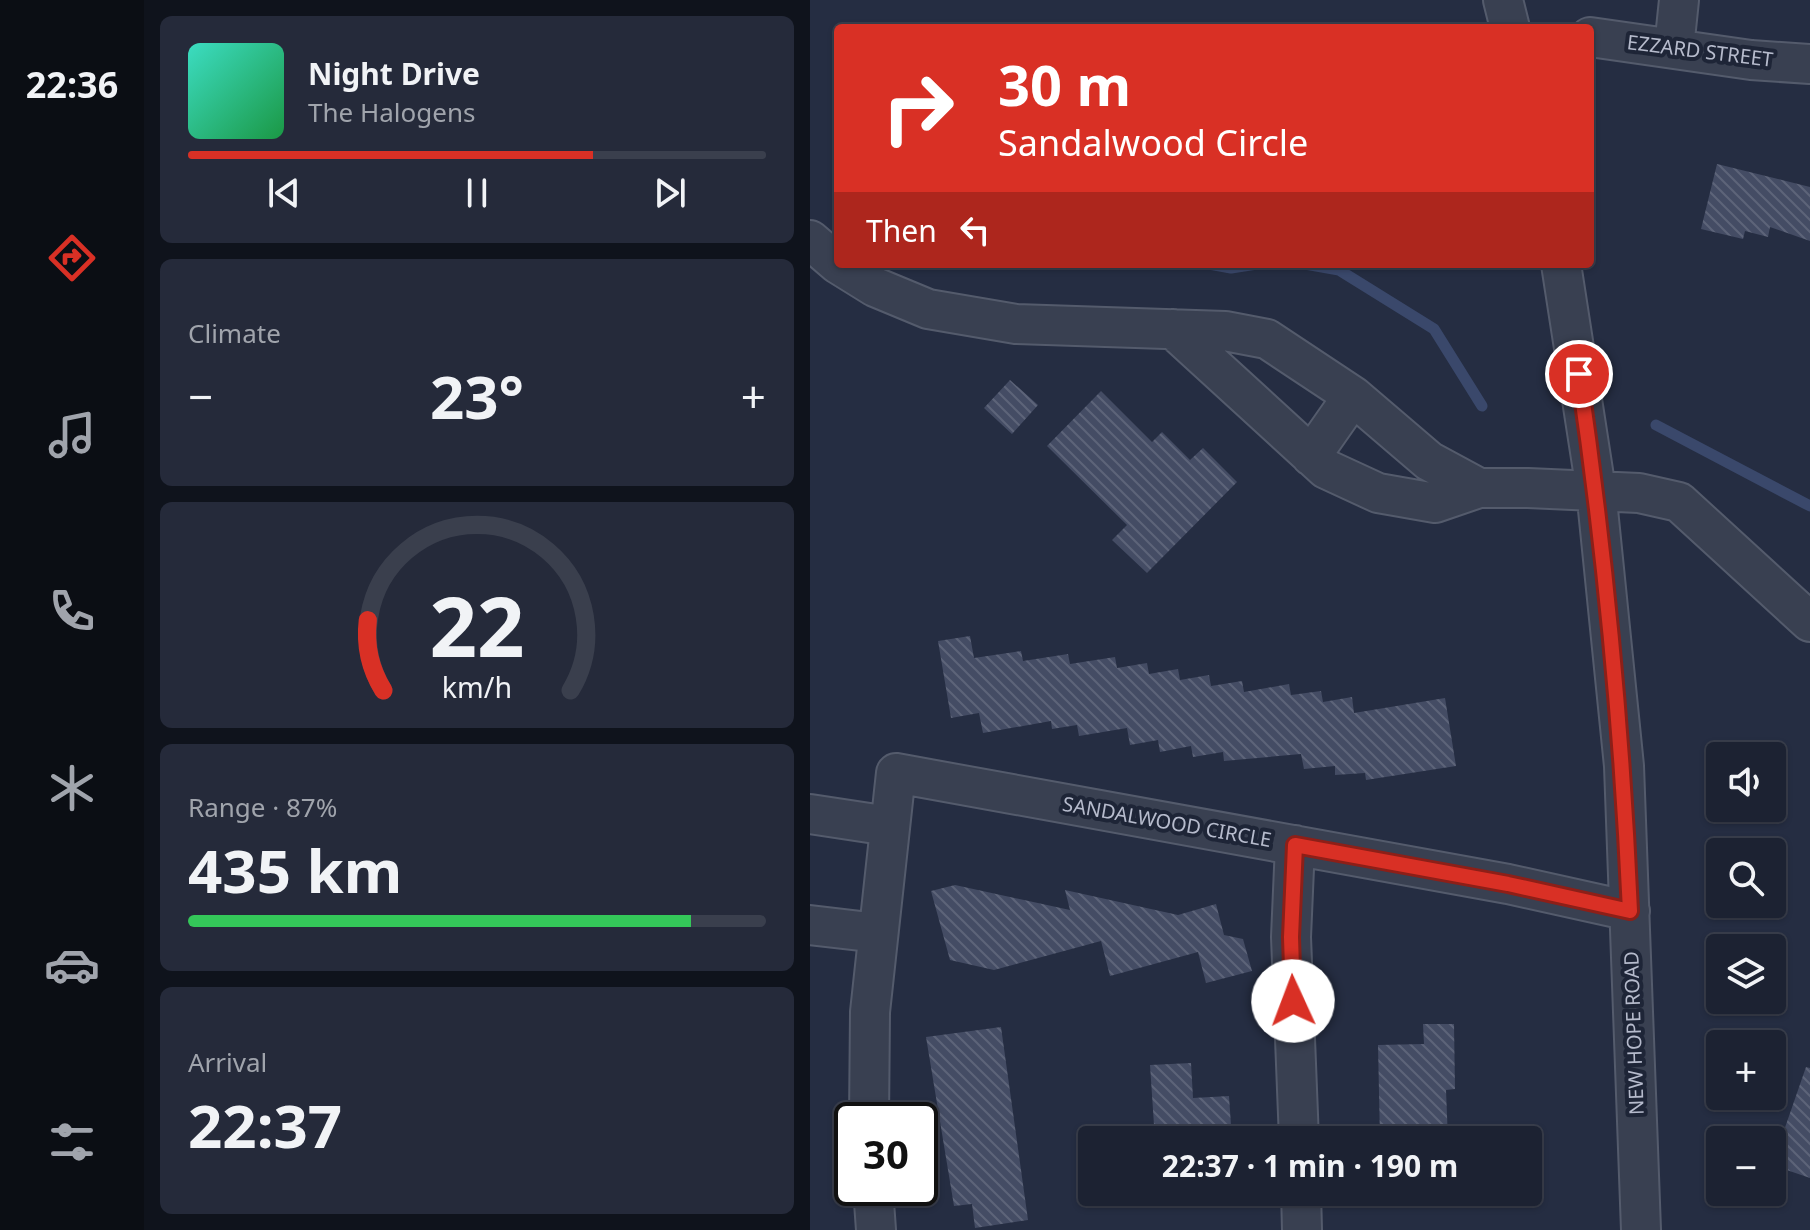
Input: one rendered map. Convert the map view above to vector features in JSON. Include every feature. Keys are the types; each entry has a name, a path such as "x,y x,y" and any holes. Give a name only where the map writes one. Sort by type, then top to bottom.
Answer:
{"street":[{"path":"1503,0 1509,24"},
{"path":"1674,48 1679,0"},
{"name":"EZZARD STREET","path":"1594,38 1810,64"},
{"path":"810,240 834,261"},
{"path":"844,268 875,287 928,309 1016,324 1225,331 1267,339 1353,396 1429,461 1479,488"},
{"name":"NEW HOPE ROAD","path":"1562,268 1596,490 1624,766 1641,1230"},
{"path":"1173,329 1326,469 1378,493 1435,503 1479,488 1596,490 1639,493 1679,502 1810,622"},
{"path":"1311,456 1353,396"},
{"name":"SANDALWOOD CIRCLE","path":"869,1102 870,1012 896,773 1508,884 1630,911"},
{"path":"810,814 889,826"},
{"path":"1295,845 1291,937 1298,1126"},
{"path":"810,925 878,933"},
{"path":"874,1206 876,1230"},
{"path":"1301,1206 1302,1230"}],"building":[{"path":"1717,164 1810,187 1810,241 1770,227 1768,237 1745,231 1743,239 1701,229"},
{"path":"1010,380 1038,405 1012,434 984,408"},
{"path":"1101,391 1152,442 1162,432 1190,460 1203,448 1237,482 1147,573 1112,540 1127,525 1047,446"},
{"path":"970,636 974,658 1021,651 1023,661 1068,654 1070,664 1115,657 1117,668 1147,663 1149,674 1178,669 1180,680 1209,675 1211,686 1242,681 1244,692 1289,684 1291,695 1321,691 1323,702 1352,697 1354,713 1445,698 1456,766 1366,780 1365,773 1335,775 1335,766 1304,769 1301,754 1224,761 1223,752 1193,757 1191,746 1160,752 1158,740 1130,745 1127,728 1079,736 1077,725 1052,729 1051,721 983,733 979,713 951,718 938,641"},
{"path":"955,885 1070,910 1065,890 1178,915 1216,904 1224,935 1243,939 1252,971 1206,983 1198,952 1110,976 1101,941 994,970 950,960 931,891"},
{"path":"1423,1024 1454,1024 1455,1089 1446,1090 1447,1126 1380,1126 1378,1045 1424,1044"},
{"path":"1001,1027 1028,1220 975,1228 972,1204 954,1206 926,1037"},
{"path":"1191,1063 1193,1098 1229,1096 1231,1126 1154,1126 1150,1065"},
{"path":"1806,1067 1810,1068 1810,1178 1786,1170 1786,1126"}],"waterway":[{"path":"1328,268 1339,270 1434,329 1482,406"},
{"path":"1656,425 1810,506"}],"route":[{"path":"1293,1001 1291,937 1295,845 1508,884 1630,911 1624,766 1596,490 1579,374"}]}
